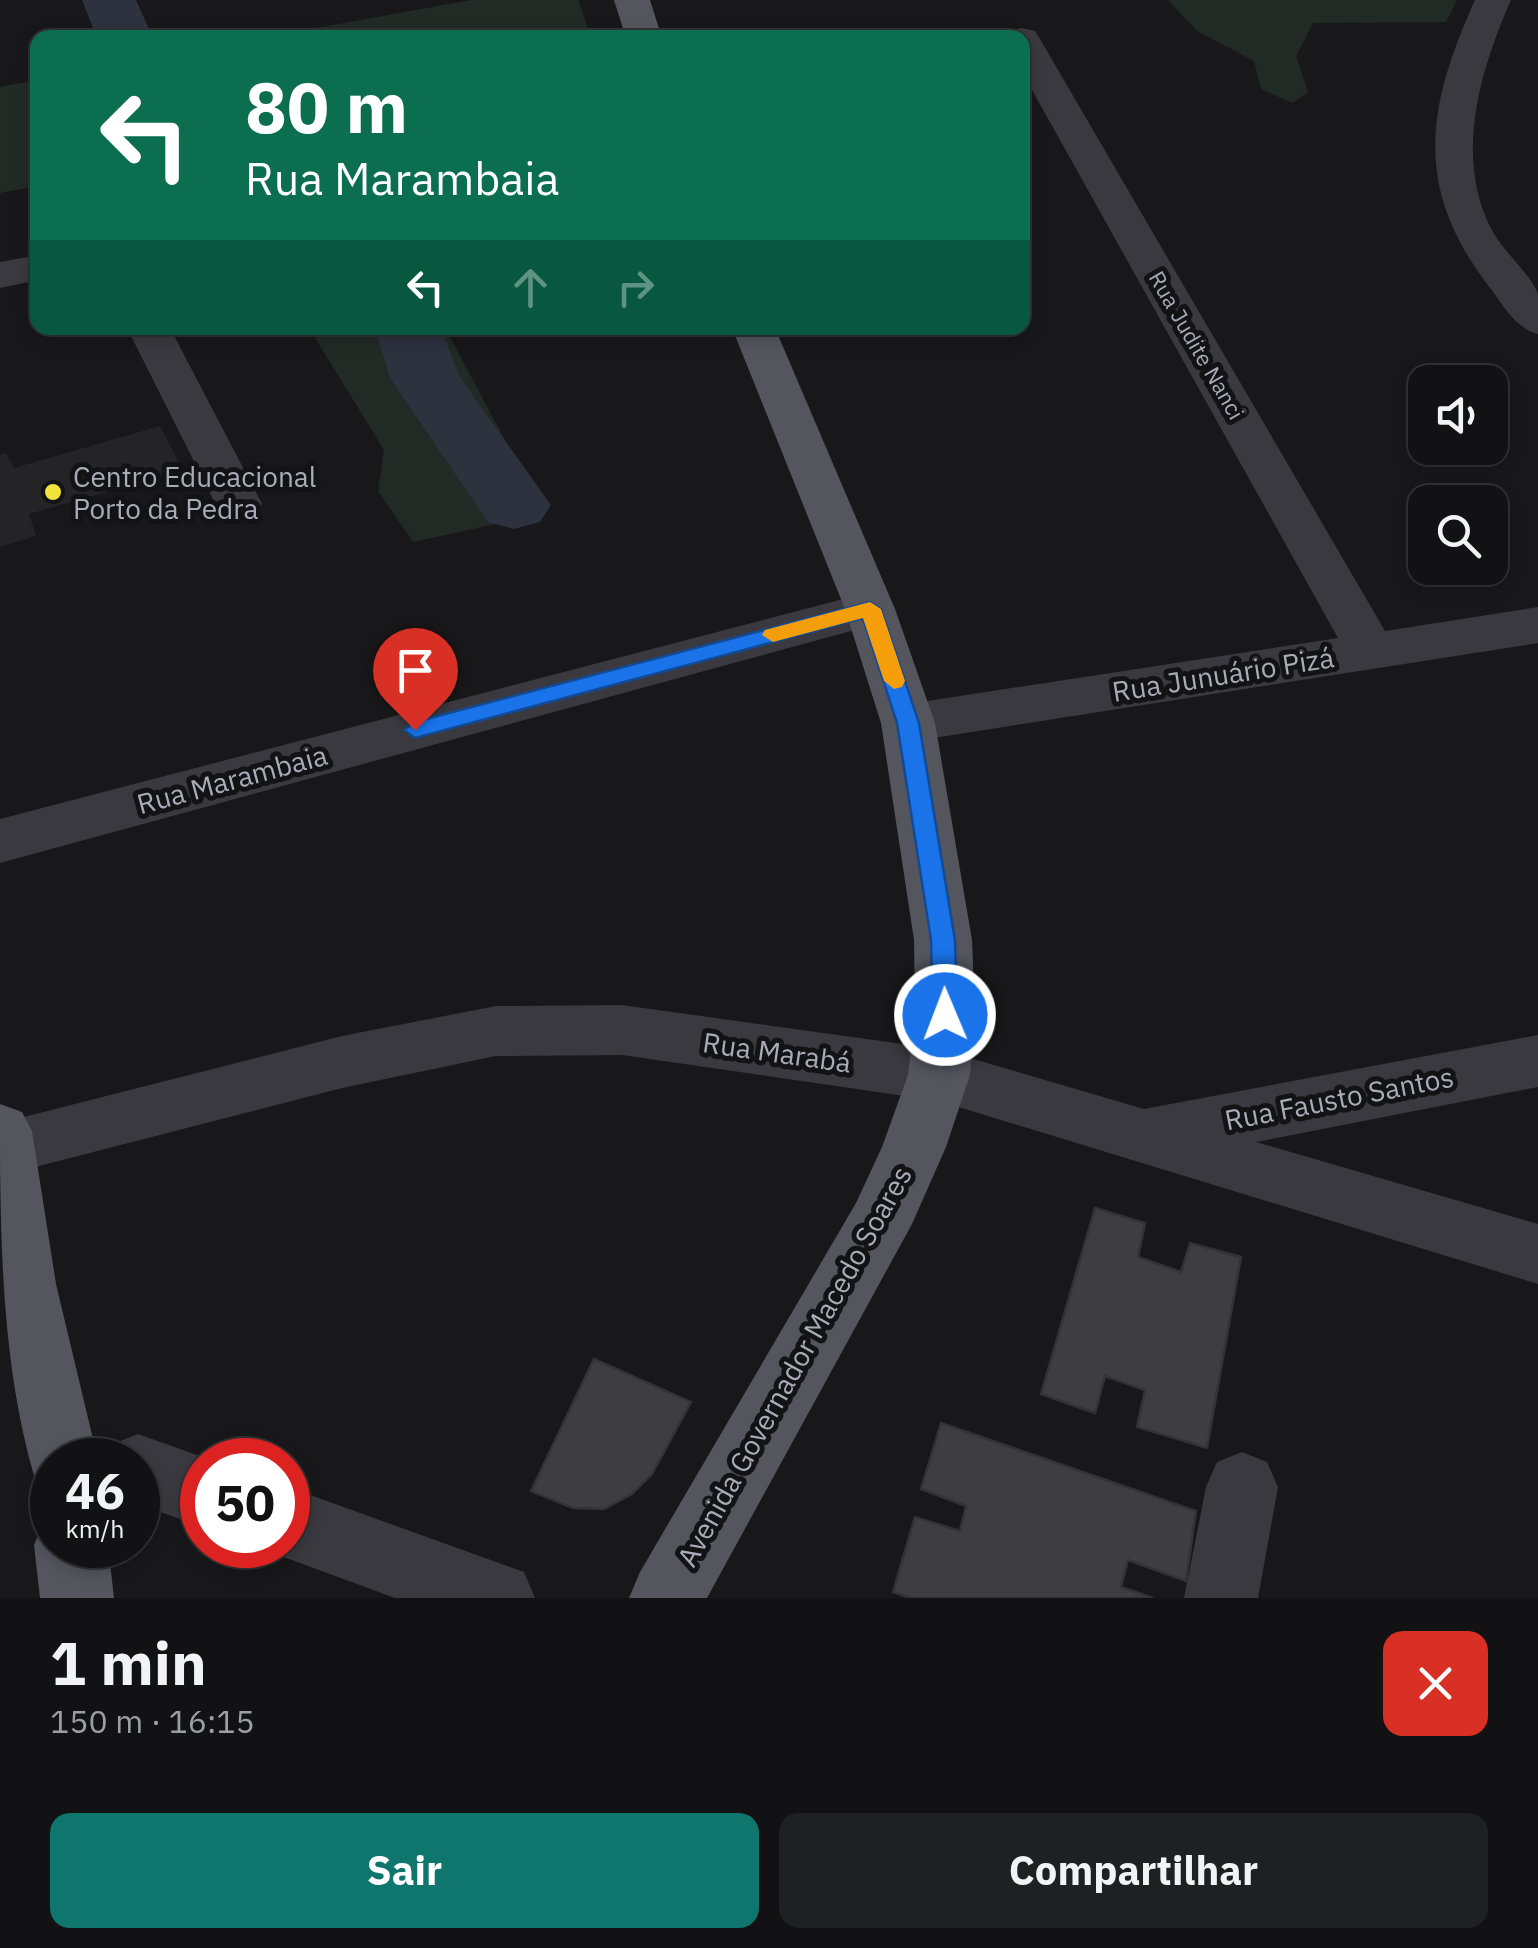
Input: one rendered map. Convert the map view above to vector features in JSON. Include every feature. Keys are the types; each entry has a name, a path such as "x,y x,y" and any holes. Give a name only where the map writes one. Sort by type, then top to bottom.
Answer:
{"main road":[{"path":"632,0 641,30"},
{"name":"Avenida Governador Macedo Soares","path":"666,1598 879,1224 914,1147 940,1074 945,1015 943,940 908,723 870,609 757,335"},
{"path":"2,1140 23,1284 73,1438"},
{"path":"74,1568 77,1598"}],"street":[{"path":"1493,0 1476,36 1457,105 1456,172 1466,220 1538,320"},
{"name":"Rua Judite Nanci","path":"1030,53 1372,651"},
{"path":"0,274 30,268"},
{"path":"152,335 238,504"},
{"name":"Rua Marambaia","path":"0,841 870,609"},
{"name":"Rua Junuário Pizá","path":"908,723 1538,624"},
{"name":"Rua Marabá","path":"2,1140 496,1030 622,1030 940,1074 1538,1254"},
{"name":"Rua Fausto Santos","path":"1141,1136 1538,1061"},
{"path":"1222,1598 1242,1487"},
{"path":"310,1531 498,1598"}],"shaded area":[{"path":"471,0 578,0 589,30 306,30"},
{"path":"1168,0 1457,0 1446,22 1313,23 1296,56 1308,92 1292,103 1261,89 1254,61 1197,31"},
{"path":"30,81 30,187 0,193 0,87"},
{"path":"313,335 449,335 526,479 519,519 413,542 378,491 384,450"},
{"name":"Centro Educacional Porto da Pedra","path":"160,426 183,470 29,514 36,536 0,547 0,455 6,453 14,468"}],"building":[{"path":"1095,1208 1145,1223 1138,1257 1181,1272 1190,1243 1241,1257 1207,1448 1137,1427 1145,1390 1105,1376 1095,1413 1041,1394"},
{"path":"594,1359 691,1402 652,1474 632,1494 604,1509 573,1508 531,1491"},
{"path":"941,1423 1196,1511 1186,1581 1128,1560 1121,1587 1153,1598 910,1598 893,1592 915,1517 960,1531 966,1506 921,1489"}],"waterway":[{"path":"109,0 122,30"},
{"path":"410,335 425,378 514,505"}],"slow traffic":[{"path":"773,635 870,609 894,681"}],"place":[{"name":"Centro Educacional Porto da Pedra","path":"53,492"}],"route":[{"path":"415,730 870,609 908,723 943,940 945,1015"}]}
